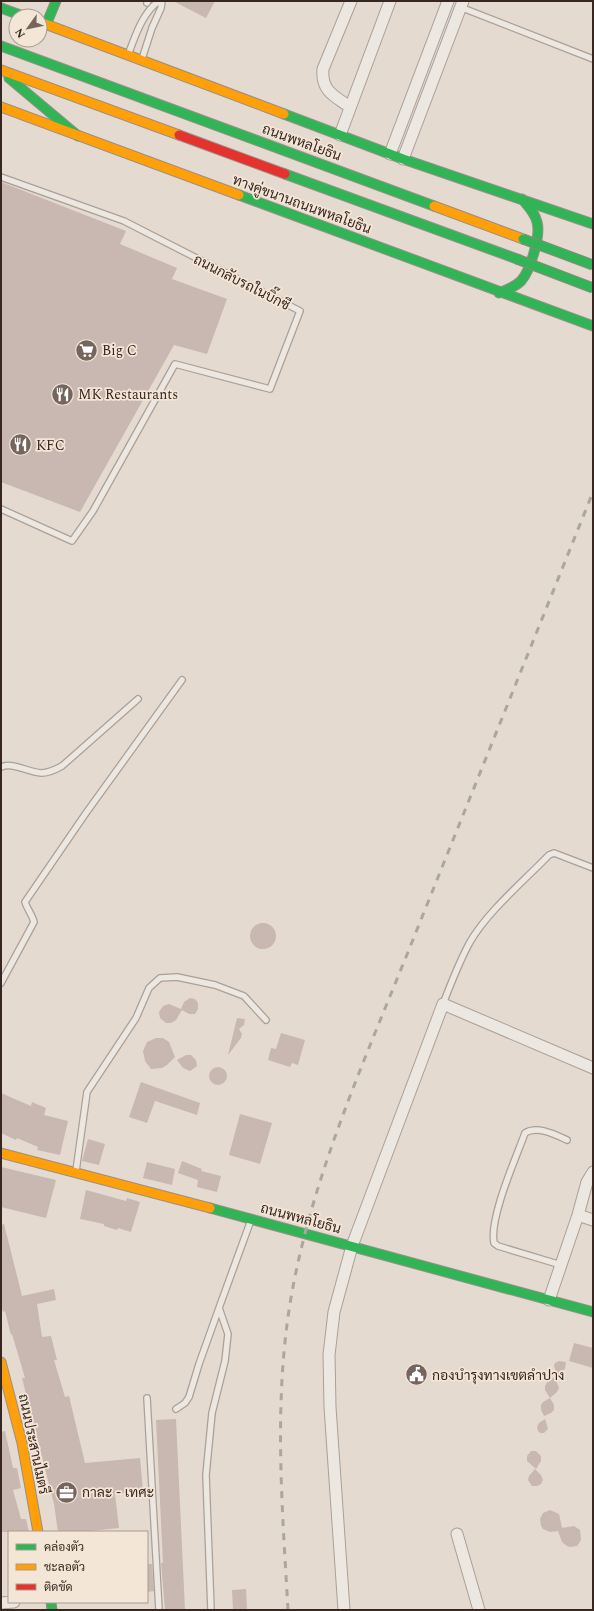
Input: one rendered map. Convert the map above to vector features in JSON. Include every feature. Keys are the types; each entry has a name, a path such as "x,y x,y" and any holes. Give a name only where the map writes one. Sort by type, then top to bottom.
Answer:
{"main road":[{"path":"48,15 56,1"},
{"path":"48,26 403,159 522,198 593,224"},
{"name":"ถนนพหลโยธิน","path":"1,46 593,265"},
{"path":"1,71 78,136"},
{"path":"1,71 593,288"},
{"name":"ทางคู่ขนานถนนพหลโยธิน","path":"1,107 499,293 593,326"},
{"path":"499,293 515,286 526,274 539,232 535,216 522,198"},
{"name":"ถนนพหลโยธิน","path":"1,1153 352,1246 593,1312"},
{"name":"ถนนประสานไมตรี","path":"1,1362 22,1443 38,1531"}],"street":[{"path":"350,107 332,95 324,85 322,79 323,69 351,1"},
{"path":"340,135 390,1"},
{"path":"390,154 447,2 462,4 403,159"},
{"path":"344,1610 330,1407 329,1355 334,1312 352,1246 443,1004 593,1068"},
{"path":"549,1300 578,1215 587,1182 593,1172"},
{"path":"578,1215 593,1220"},
{"path":"457,1534 479,1610"}],"lane":[{"path":"128,56 139,28 148,12 151,7 160,1 161,8 152,28 141,61"},
{"path":"462,4 593,59"},
{"name":"ถนนกลับรถในบิ๊กซี","path":"1,177 124,221 300,311 270,389 175,364 94,511 72,540 1,509"},
{"path":"1,983 34,922 33,915 27,908 25,902 86,812 182,680"},
{"path":"1,767 6,765 17,766 41,773 49,772 62,766 138,699"},
{"path":"443,1004 458,966 471,941 491,914 549,855 554,853 593,868"},
{"path":"75,1172 87,1092 136,1018 149,988 160,978 177,977 215,984 244,996 266,1020"},
{"path":"561,1265 498,1246 494,1243 493,1237 495,1221 503,1192 525,1132 528,1130 544,1131 567,1140"},
{"path":"176,1409 185,1403 189,1397 199,1364 251,1220"},
{"path":"210,1610 206,1474 212,1413 225,1361 228,1334 219,1308"},
{"path":"147,1398 159,1610"}],"building":[{"path":"173,1 215,1 206,18"},
{"name":"Big C","path":"1,182 126,231 120,244 177,268 172,279 227,299 207,354 174,345 80,512 1,482"},
{"path":"263,923 272,927 276,936 272,945 263,949 254,945 250,936 254,927"},
{"path":"190,998 195,999 198,1003 198,1009 195,1014 189,1014 182,1010 176,1020 171,1023 166,1023 160,1018 159,1012 163,1006 169,1004 181,1009 184,1002"},
{"path":"237,1018 245,1019 244,1025 239,1029 242,1034 241,1038 228,1055"},
{"path":"281,1033 305,1040 298,1065 292,1063 290,1067 268,1060 271,1048 276,1049"},
{"path":"156,1038 163,1038 169,1042 175,1057 162,1068 151,1069 145,1061 143,1051 147,1042"},
{"path":"186,1055 191,1055 196,1060 197,1066 190,1071 183,1068 177,1060"},
{"path":"218,1067 224,1070 227,1076 224,1082 218,1085 212,1082 209,1076 212,1070"},
{"path":"141,1082 200,1103 197,1115 155,1101 147,1123 129,1117"},
{"path":"1,1093 31,1106 32,1102 46,1108 44,1115 68,1121 60,1155 37,1150 38,1147 17,1138 16,1140 1,1133"},
{"path":"240,1114 272,1123 260,1164 229,1155"},
{"path":"88,1139 105,1144 99,1165 82,1161"},
{"path":"182,1161 202,1169 201,1171 221,1176 217,1192 197,1187 198,1180 178,1173"},
{"path":"147,1162 175,1169 172,1185 143,1178"},
{"path":"1,1167 56,1180 46,1218 1,1207"},
{"path":"86,1190 126,1201 127,1198 140,1202 131,1232 118,1228 117,1230 104,1226 104,1224 80,1219"},
{"path":"4,1224 22,1296 54,1289 56,1300 37,1304 42,1337 51,1336 57,1360 54,1360 65,1397 69,1396 85,1463 140,1458 143,1491 115,1494 119,1528 90,1531 58,1531 54,1504 22,1378 25,1378 5,1311 3,1312 1,1305 1,1225"},
{"path":"574,1343 593,1348 593,1368 569,1361"},
{"path":"559,1361 566,1362 565,1369 557,1375 554,1366 555,1363"},
{"path":"555,1377 559,1388 550,1398 545,1390 545,1386 547,1382"},
{"path":"550,1398 554,1405 554,1410 544,1416 541,1410 541,1405"},
{"path":"176,1419 185,1610 165,1610 161,1563 163,1563 156,1420"},
{"path":"545,1419 548,1429 544,1433 540,1433 537,1427 539,1423"},
{"path":"5,1431 13,1468 17,1468 21,1488 13,1490 21,1519 26,1519 29,1531 1,1532 1,1432"},
{"path":"531,1451 536,1451 541,1456 541,1461 536,1469 527,1461 527,1456"},
{"path":"535,1469 541,1475 543,1480 541,1484 532,1486 528,1480 529,1476"},
{"path":"550,1510 559,1514 562,1528 574,1526 580,1530 581,1540 577,1546 567,1546 562,1542 558,1531 550,1532 543,1529 540,1519 543,1513"},
{"path":"148,1564 152,1564 154,1591 148,1592"},
{"path":"246,1589 247,1610 233,1610 232,1590"}],"railway":[{"path":"288,1610 283,1530 281,1451 283,1371 286,1331 292,1292 313,1203 342,1116 593,492"}],"traffic: fast":[{"path":"48,20 56,1"},
{"path":"1,8 8,11"},
{"path":"1,46 434,206"},
{"path":"9,78 78,136"},
{"path":"284,114 403,159 593,224"},
{"path":"285,174 517,259"},
{"path":"239,195 593,326"},
{"path":"499,293 513,287 521,281 528,270 534,253 538,228 537,222 535,216 522,199"},
{"path":"523,239 593,265"},
{"path":"517,259 593,288"},
{"path":"210,1208 593,1312"},
{"path":"51,1603 52,1610"}],"traffic: slow":[{"path":"48,25 284,114"},
{"path":"1,70 179,135"},
{"path":"1,107 239,195"},
{"path":"434,206 523,239"},
{"path":"1,1153 210,1208"},
{"path":"1,1362 22,1443 38,1531"}],"traffic: jam":[{"path":"179,135 285,174"}],"place":[{"name":"Big C","path":"86,350"},
{"name":"MK Restaurants","path":"63,394"},
{"name":"KFC","path":"21,445"},
{"name":"กองบำรุงทางเขตลำปาง","path":"417,1375"},
{"name":"กาละ - เทศะ","path":"67,1492"}]}
